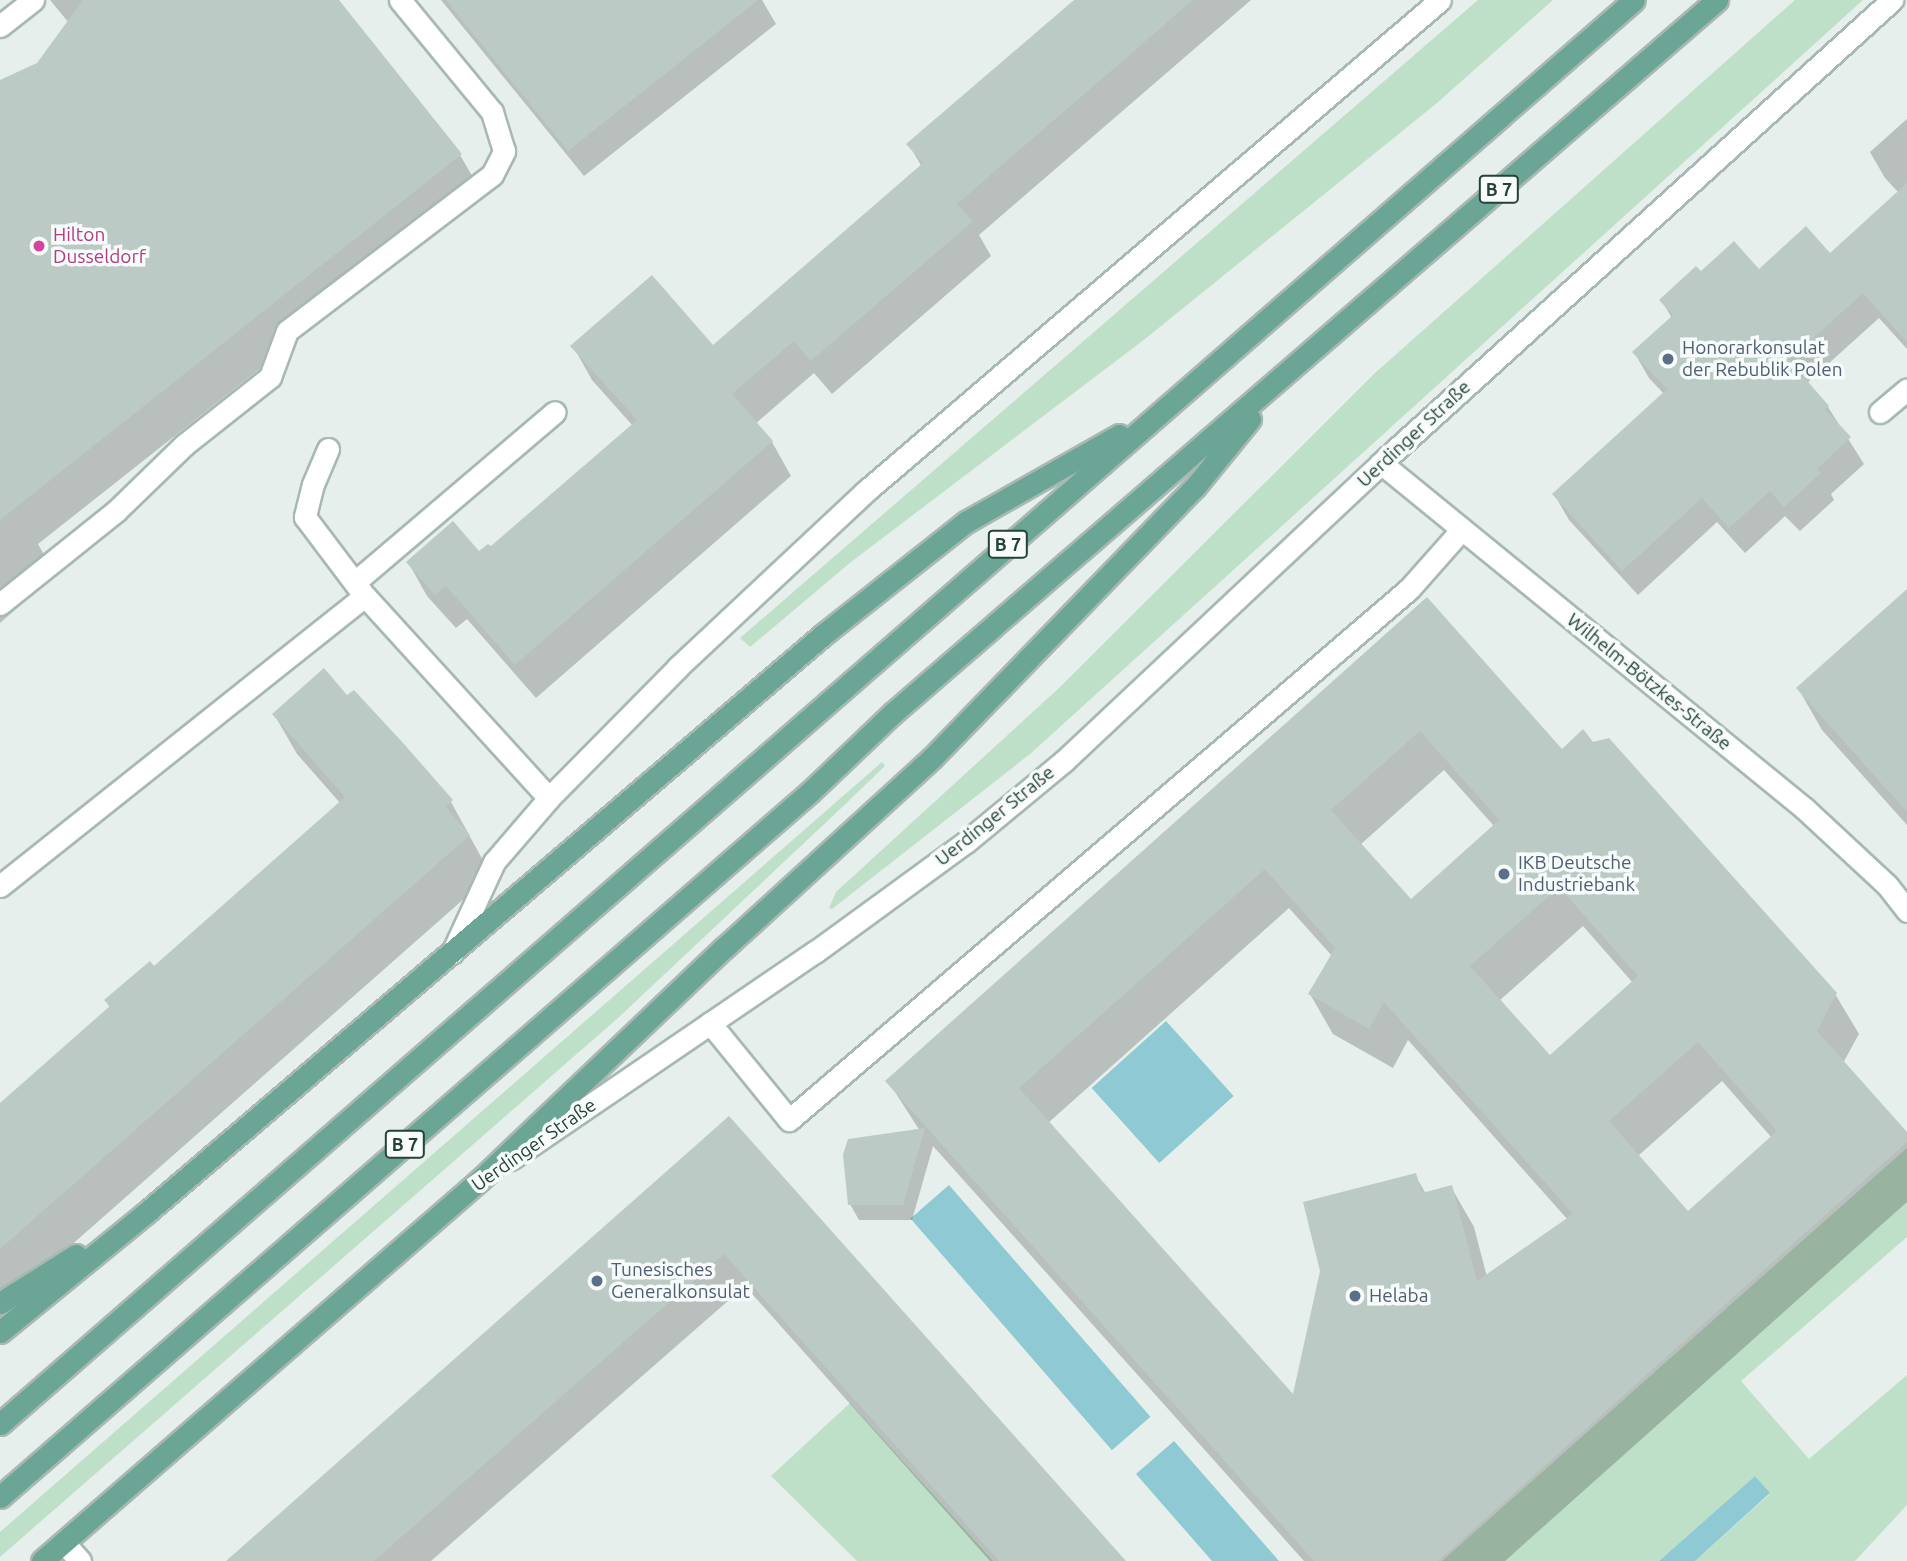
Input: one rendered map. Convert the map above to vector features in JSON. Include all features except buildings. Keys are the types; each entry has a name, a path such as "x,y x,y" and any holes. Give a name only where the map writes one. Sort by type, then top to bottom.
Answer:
{"main road":[{"name":"B 7","path":"0,1424 1634,0"},
{"name":"B 7","path":"0,1497 799,801 893,713 1717,0"},
{"path":"480,1180 724,948 932,758 1194,488 1282,379"},
{"path":"0,1332 147,1212 824,634 965,522 1157,414"},
{"name":"Uerdinger Straße","path":"42,1561 480,1180"},
{"path":"0,1303 147,1212"}],"street":[{"path":"0,26 33,0"},
{"path":"0,604 116,511 184,445 270,376 287,331 492,175 504,151 492,112 400,0"},
{"path":"452,953 494,862 549,798 678,667 866,491 1440,0"},
{"name":"Uerdinger Straße","path":"480,1180 710,1023 965,842 1063,761 1381,463 1892,0"},
{"path":"1880,412 1907,389"},
{"path":"0,886 360,589 555,412"},
{"path":"328,449 313,485 305,517 360,589 549,798"},
{"name":"Wilhelm-Bötzkes-Straße","path":"1381,463 1813,816 1887,885 1907,911"},
{"path":"710,1023 789,1120 1409,589 1462,529"},
{"path":"64,1543 80,1561"}],"green space":[{"path":"1478,0 1553,0 1437,103 1145,339 851,562 750,647 740,638"},
{"path":"1795,0 1863,0 1030,754 832,909 829,908 836,892 1059,688 1375,373"},
{"path":"882,762 885,766 618,1018 0,1557 0,1532"},
{"path":"1907,1148 1907,1237 1741,1381 1809,1459 1907,1375 1907,1505 1855,1561 1695,1561 1770,1494 1755,1476 1659,1561 1442,1561"},
{"path":"850,1403 993,1561 857,1561 771,1476"}],"water":[{"path":"1166,1021 1234,1096 1159,1163 1092,1088"},
{"path":"949,1185 1150,1417 1112,1450 911,1218"},
{"path":"1174,1441 1279,1561 1212,1561 1136,1474"},
{"path":"1755,1476 1770,1493 1695,1561 1659,1561"}],"place":[{"name":"Hilton Dusseldorf","path":"39,246"},
{"name":"Honorarkonsulat der Rebublik Polen","path":"1668,359"},
{"name":"IKB Deutsche Industriebank","path":"1504,874"},
{"name":"Tunesisches Generalkonsulat","path":"597,1281"},
{"name":"Helaba","path":"1355,1296"}]}
